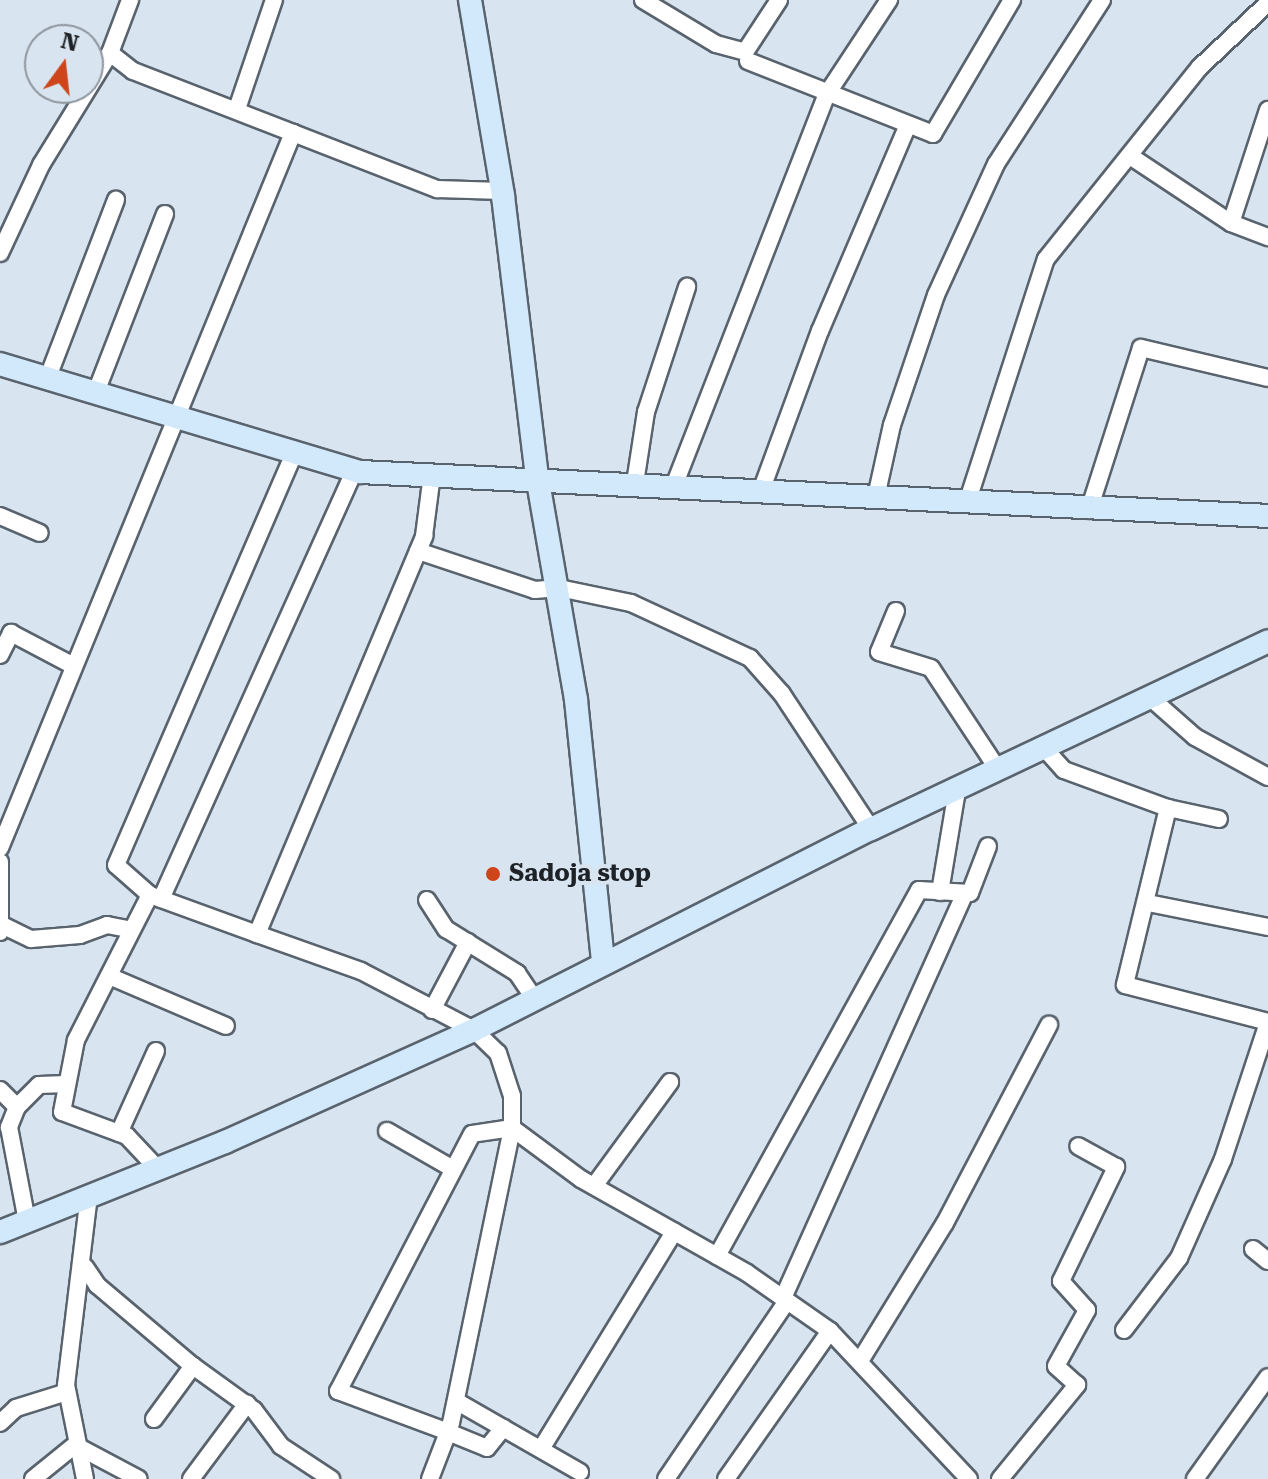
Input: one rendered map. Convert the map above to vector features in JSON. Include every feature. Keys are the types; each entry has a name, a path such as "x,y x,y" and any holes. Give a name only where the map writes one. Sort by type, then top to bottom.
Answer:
{"street":[{"path":"0,253 41,165 110,53 130,0"},
{"path":"237,109 274,0"},
{"path":"470,0 502,191 537,476 559,588 603,961"},
{"path":"643,0 716,44 745,52 779,0"},
{"path":"674,486 827,94 889,0"},
{"path":"748,61 907,127 933,134 1012,0"},
{"path":"876,497 892,425 936,295 996,164 1102,0"},
{"path":"967,503 1039,272 1200,67 1268,3"},
{"path":"110,53 133,71 437,189 502,191"},
{"path":"1231,223 1268,110"},
{"path":"761,491 820,331 907,127"},
{"path":"0,848 72,665 179,417 293,133"},
{"path":"1130,156 1231,223 1268,237"},
{"path":"48,377 116,200"},
{"path":"96,392 165,214"},
{"path":"635,483 646,412 687,287"},
{"path":"1089,510 1141,348 1268,378"},
{"path":"0,364 355,470 537,476 1089,510 1267,513"},
{"path":"295,452 116,865 156,897 361,971 474,1030 498,1053 512,1096 512,1128 456,1401 430,1479"},
{"path":"157,1168 119,1133 62,1112 76,1040 132,930 156,897 355,470"},
{"path":"257,934 418,551 432,474"},
{"path":"0,516 40,533"},
{"path":"418,551 535,590 559,588 661,614 750,658 782,694 871,829"},
{"path":"896,611 879,652 931,668 999,771"},
{"path":"0,655 11,633 72,665"},
{"path":"0,1232 157,1168 474,1030 603,961 871,829 1153,700 1268,641"},
{"path":"1153,700 1195,737 1268,777"},
{"path":"1045,749 1064,770 1168,808 1219,819"},
{"path":"940,892 957,790"},
{"path":"1124,1330 1179,1258 1223,1159 1268,1022 1125,985 1148,903 1168,808"},
{"path":"717,1256 919,890 970,893 988,846"},
{"path":"0,862 2,929 31,939 80,935 107,925 132,930"},
{"path":"666,1479 785,1300 964,895"},
{"path":"427,900 446,929 517,973 534,998"},
{"path":"1148,903 1268,927"},
{"path":"432,1010 468,942"},
{"path":"109,976 226,1026"},
{"path":"860,1361 945,1223 1049,1025"},
{"path":"119,1133 156,1051"},
{"path":"594,1186 670,1082"},
{"path":"27,1221 9,1127 17,1107 39,1085 66,1084"},
{"path":"0,1090 17,1107"},
{"path":"503,1428 487,1448 338,1391 472,1134 512,1128 594,1186 717,1256 830,1331 963,1477"},
{"path":"387,1131 453,1169"},
{"path":"1000,1479 1077,1385 1056,1366 1087,1310 1061,1281 1116,1167 1078,1146"},
{"path":"85,1479 75,1445 67,1392 85,1267 89,1195"},
{"path":"541,1449 674,1232"},
{"path":"1253,1249 1268,1261"},
{"path":"85,1267 97,1285 193,1366 247,1404 281,1446 331,1479"},
{"path":"726,1479 830,1331"},
{"path":"154,1419 193,1366"},
{"path":"1195,1479 1267,1382"},
{"path":"0,1423 16,1408 67,1392"},
{"path":"456,1401 580,1472"},
{"path":"191,1479 247,1404"},
{"path":"33,1479 75,1445"},
{"path":"75,1445 139,1479"}],"place":[{"name":"Sadoja stop","path":"493,874"}]}
